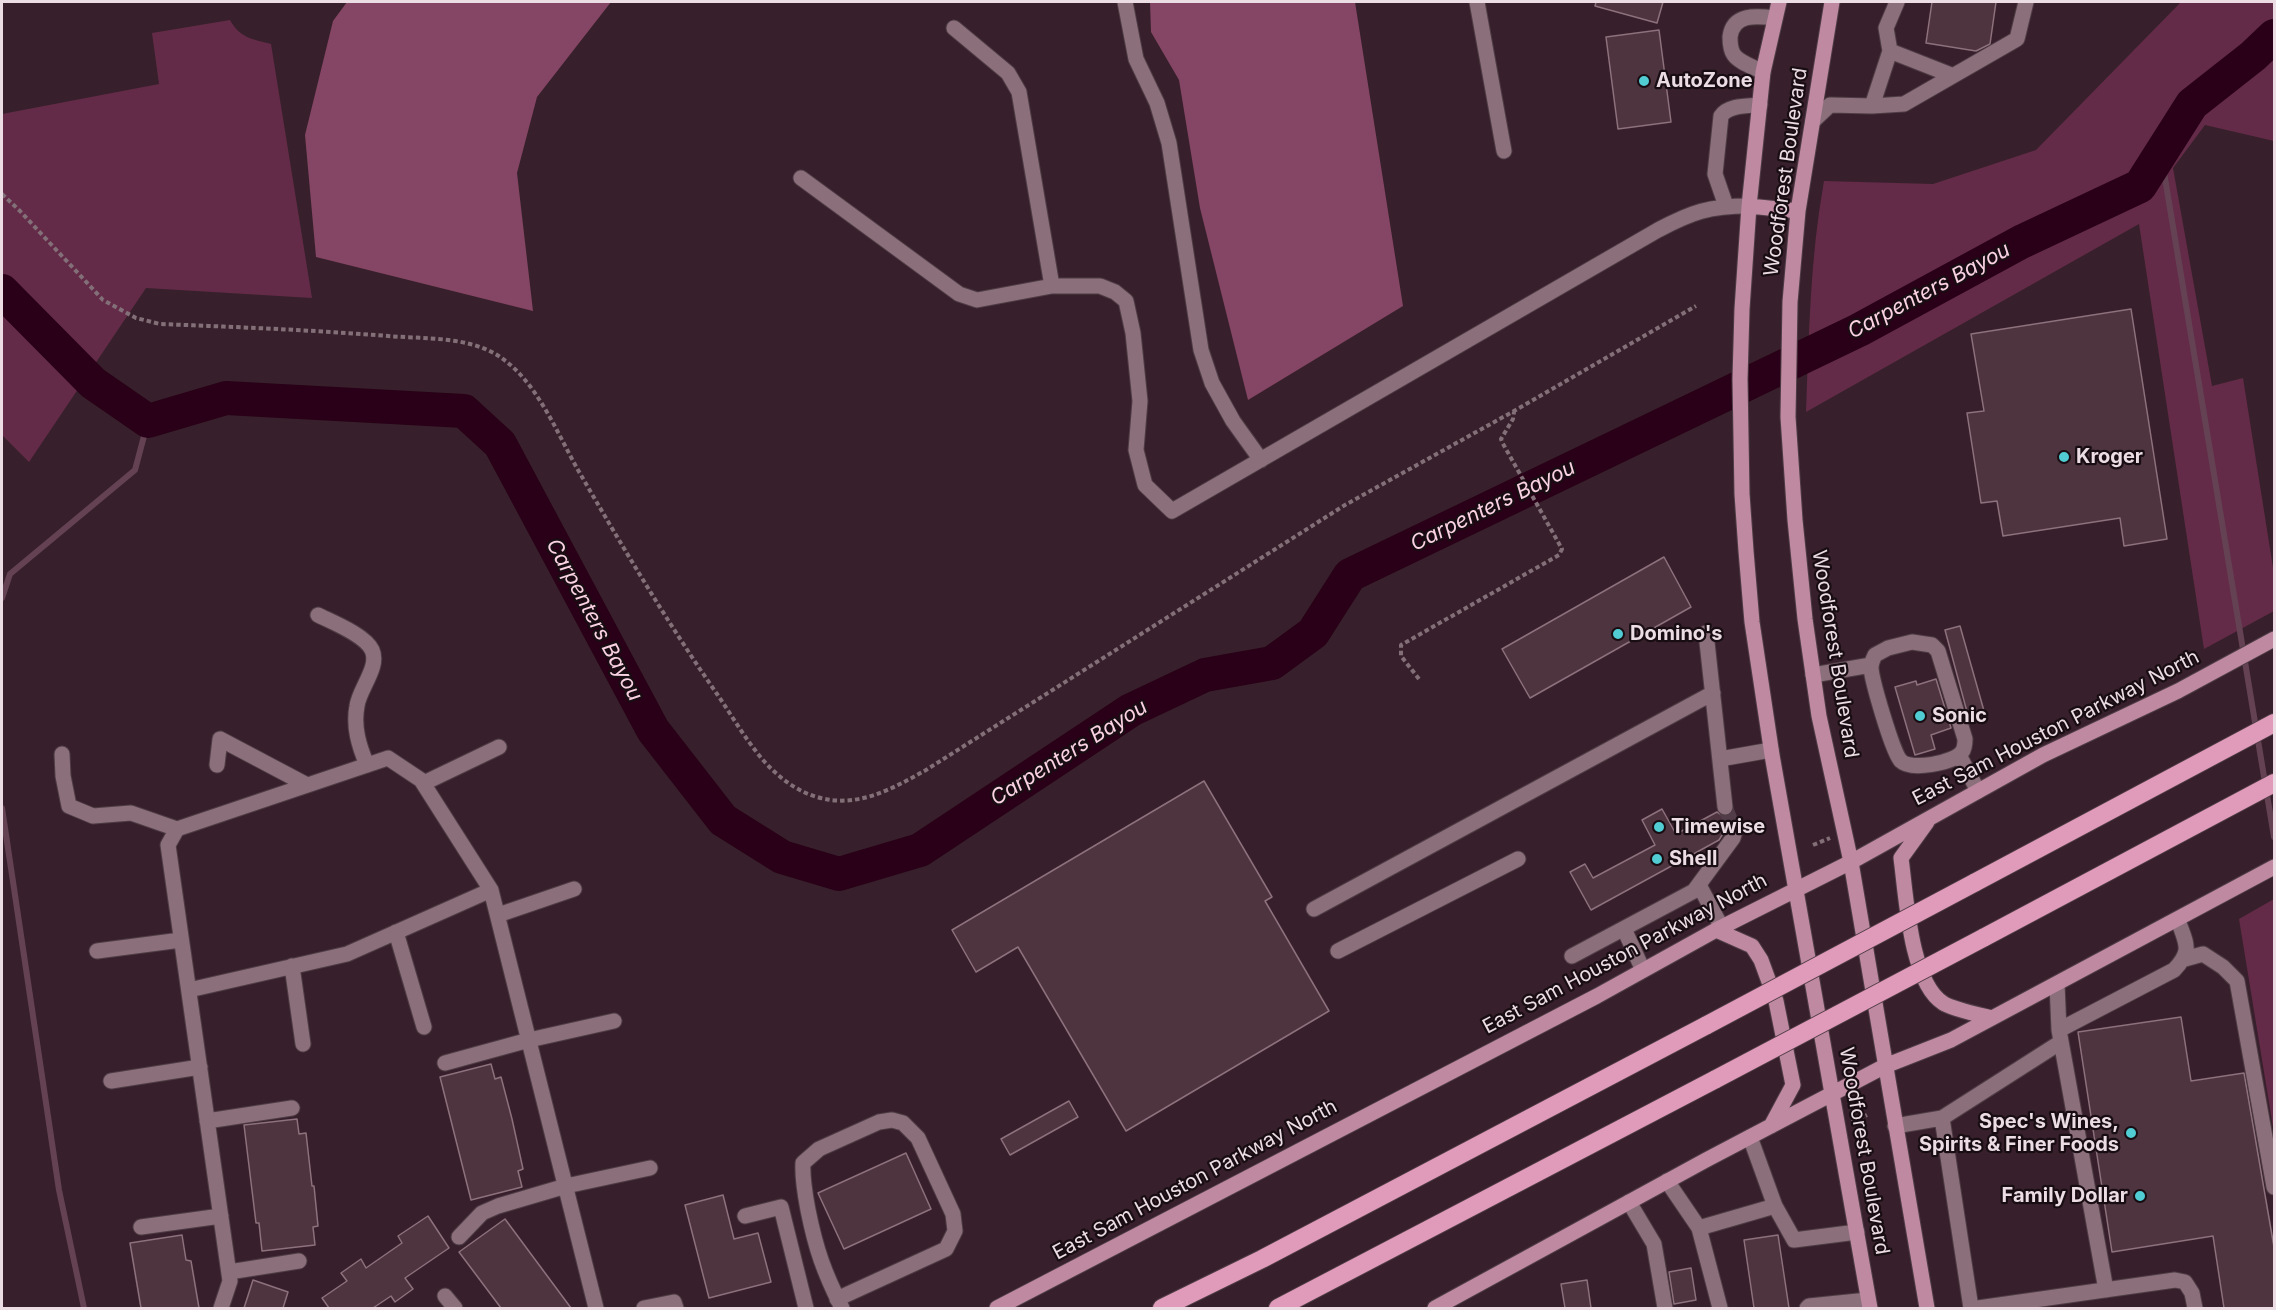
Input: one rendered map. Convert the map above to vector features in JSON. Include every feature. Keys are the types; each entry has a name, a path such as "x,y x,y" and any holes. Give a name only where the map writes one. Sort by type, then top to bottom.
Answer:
{"highway":[{"path":"1162,1308 1262,1259 2274,723"},
{"path":"1278,1308 2274,783"}],"main road":[{"name":"Woodforest Boulevard","path":"1779,2 1763,72 1749,206 1740,379 1742,494 1752,622 1771,750 1869,1304"},
{"name":"Woodforest Boulevard","path":"1832,2 1798,211 1790,302 1788,417 1795,520 1819,716 1851,862 1927,1308"},
{"path":"1749,206 1798,211"},
{"name":"East Sam Houston Parkway North","path":"997,1308 1851,862 2043,755 2215,671 2274,639"},
{"path":"1930,817 1901,858 1911,933 1924,984 1943,1004 1992,1018"},
{"path":"1435,1308 1885,1066 1952,1040 2274,867"},
{"path":"1719,929 1752,946 1761,960 1776,1001 1793,1085 1771,1126"}],"street":[{"path":"1125,2 1136,59 1156,104 1169,143 1201,350 1212,382 1233,421 1261,460"},
{"path":"1477,2 1504,152"},
{"path":"1872,106 1890,51 1886,28 1897,2"},
{"path":"1813,121 1830,105 1904,104 2017,39 2026,2"},
{"path":"1763,72 1732,53 1730,40 1732,27 1745,17 1775,18"},
{"path":"954,28 1008,73 1019,92 1052,286"},
{"path":"1890,51 1951,75"},
{"path":"1726,206 1715,174 1721,116 1724,111 1731,108 1760,105"},
{"path":"801,178 959,294 977,300 1052,286 1100,286 1115,292 1126,302 1133,333 1140,401 1136,450 1145,485 1172,511 1658,230 1683,217 1718,206 1749,206"},
{"path":"318,615 364,640 372,650 374,664 357,705 355,728 367,765"},
{"path":"1706,633 1725,807"},
{"path":"1912,642 1932,645 1938,651 1965,739 1965,746 1959,755 1915,767 1908,766 1901,761 1893,746 1873,681 1871,665 1875,654 1912,642"},
{"path":"1813,675 1871,665"},
{"path":"1314,909 1713,693"},
{"path":"217,765 220,738 307,785"},
{"path":"424,783 499,747"},
{"path":"1720,759 1771,750"},
{"path":"62,754 63,776 69,806 93,816 131,813 177,829 388,758 424,783 491,890 596,1308"},
{"path":"1959,755 1978,791"},
{"path":"177,829 168,844 230,1281 221,1308"},
{"path":"1572,956 1694,891 1736,831"},
{"path":"1338,951 1518,859"},
{"path":"1699,885 1719,929"},
{"path":"498,915 574,889"},
{"path":"189,990 347,954 491,890"},
{"path":"2178,920 2186,946 2185,959"},
{"path":"1624,929 1643,970"},
{"path":"396,932 423,1028"},
{"path":"97,951 181,940"},
{"path":"1895,1126 1942,1118 2060,1036 2175,970 2185,959 2203,954 2223,967 2238,981 2274,1187"},
{"path":"292,966 303,1044"},
{"path":"2057,984 2060,1036 2106,1290"},
{"path":"445,1063 529,1040 614,1021"},
{"path":"111,1081 200,1067"},
{"path":"207,1121 292,1108"},
{"path":"1942,1118 1971,1308"},
{"path":"892,1120 903,1123 918,1138 953,1214 955,1231 946,1249 840,1304 824,1272 816,1249 802,1178 803,1163 819,1149 879,1122 892,1120"},
{"path":"1750,1137 1775,1206 1794,1240 1857,1232"},
{"path":"459,1237 482,1213 498,1206 566,1186 650,1168"},
{"path":"1667,1182 1700,1228 1720,1308"},
{"path":"1629,1202 1654,1244 1665,1308"},
{"path":"1700,1228 1775,1206"},
{"path":"745,1216 781,1207 806,1308"},
{"path":"141,1227 221,1216"},
{"path":"229,1272 299,1262"},
{"path":"1978,1308 2175,1280 2185,1282 2192,1293 2194,1308"},
{"path":"445,1296 455,1308"},
{"path":"644,1308 674,1302 676,1308"},
{"path":"1807,1308 1809,1306 1869,1304"}],"path":[{"path":"2,194 103,300 136,318 160,324 454,341 478,346 501,358 533,392 605,516 695,663 763,760 796,789 835,801 871,797 894,788 926,770 1345,506 1696,306"},
{"path":"1419,679 1401,656 1401,645 1559,555 1562,549 1502,442 1501,439 1513,419 1514,411"},
{"path":"1813,845 1830,838"},
{"path":"1851,1122 1867,1115"}],"shaded area":[{"path":"347,2 611,2 537,97 517,173 533,311 316,257 305,135 333,21"},
{"path":"1150,2 1355,2 1403,306 1248,400 1200,208 1179,80 1151,32"},
{"path":"2181,2 2274,2 2274,141 2205,125 2173,168 2212,386 2243,378 2274,574 2274,611 2204,649 2139,224 1806,412 1813,268 1824,181 1933,184 2036,150"},
{"path":"230,20 242,34 271,44 312,298 146,288 29,462 2,435 2,114 159,84 152,33"},
{"path":"2274,899 2274,1133 2239,919"}],"building":[{"path":"1596,2 1663,2 1657,23 1595,6"},
{"path":"1932,2 1996,2 1990,44 1976,51 1926,43"},
{"path":"1659,30 1671,122 1618,129 1606,37"},
{"name":"Kroger","path":"2131,309 2167,539 2124,546 2120,518 2003,536 1997,501 1981,503 1967,413 1984,411 1971,334"},
{"path":"1664,557 1691,607 1530,698 1502,649"},
{"path":"1960,626 1986,718 1970,723 1945,630"},
{"path":"1936,679 1951,728 1931,735 1935,749 1915,755 1895,687 1916,681 1917,685"},
{"path":"1204,781 1272,897 1265,901 1329,1011 1126,1131 1018,947 976,972 952,930"},
{"name":"Shell","path":"1662,809 1676,834 1717,812 1725,817 1733,812 1739,823 1733,821 1719,840 1591,910 1570,872 1585,864 1593,878 1655,845 1642,820"},
{"path":"2181,1017 2191,1081 2244,1073 2274,1247 2274,1308 2224,1308 2213,1236 2112,1252 2078,1032"},
{"path":"491,1064 495,1079 501,1077 512,1119 523,1169 518,1171 522,1187 471,1200 440,1077"},
{"path":"1069,1101 1078,1117 1010,1155 1001,1139"},
{"path":"297,1119 299,1134 306,1133 312,1186 314,1186 318,1226 313,1227 315,1245 262,1251 259,1223 256,1223 244,1125"},
{"path":"906,1153 931,1209 844,1249 818,1193"},
{"path":"723,1195 734,1239 758,1233 771,1282 709,1298 685,1205"},
{"path":"428,1216 449,1248 405,1278 413,1289 395,1302 391,1296 373,1308 329,1308 322,1298 347,1281 341,1273 361,1259 366,1268 402,1243 398,1236"},
{"path":"505,1219 571,1308 501,1308 459,1252"},
{"path":"182,1235 186,1260 191,1261 199,1308 141,1308 130,1243"},
{"path":"1778,1235 1789,1308 1754,1308 1744,1240"},
{"path":"1691,1268 1696,1300 1674,1304 1669,1272"},
{"path":"253,1280 288,1292 283,1308 244,1308"},
{"path":"1587,1280 1591,1308 1565,1308 1561,1284"}],"waterway":[{"name":"Carpenters Bayou","path":"2,291 93,383 148,421 226,398 464,411 500,444 653,730 723,820 782,857 839,874 920,850 1131,710 1205,675 1272,663 1313,633 1350,575 1859,330 2021,242 2140,186 2192,104 2253,56 2274,36"},
{"path":"2161,154 2274,837"},
{"path":"2,598 10,574 135,470 148,421"},
{"path":"2,808 59,1190 84,1308"}],"tunnel":[{"path":"1725,807 1735,831"}],"place":[{"name":"AutoZone","path":"1644,81"},
{"name":"Kroger","path":"2064,457"},
{"name":"Domino's","path":"1618,634"},
{"name":"Sonic","path":"1920,716"},
{"name":"Timewise","path":"1659,827"},
{"name":"Shell","path":"1657,859"},
{"name":"Spec's Wines, Spirits & Finer Foods","path":"2131,1133"},
{"name":"Family Dollar","path":"2140,1196"}]}
